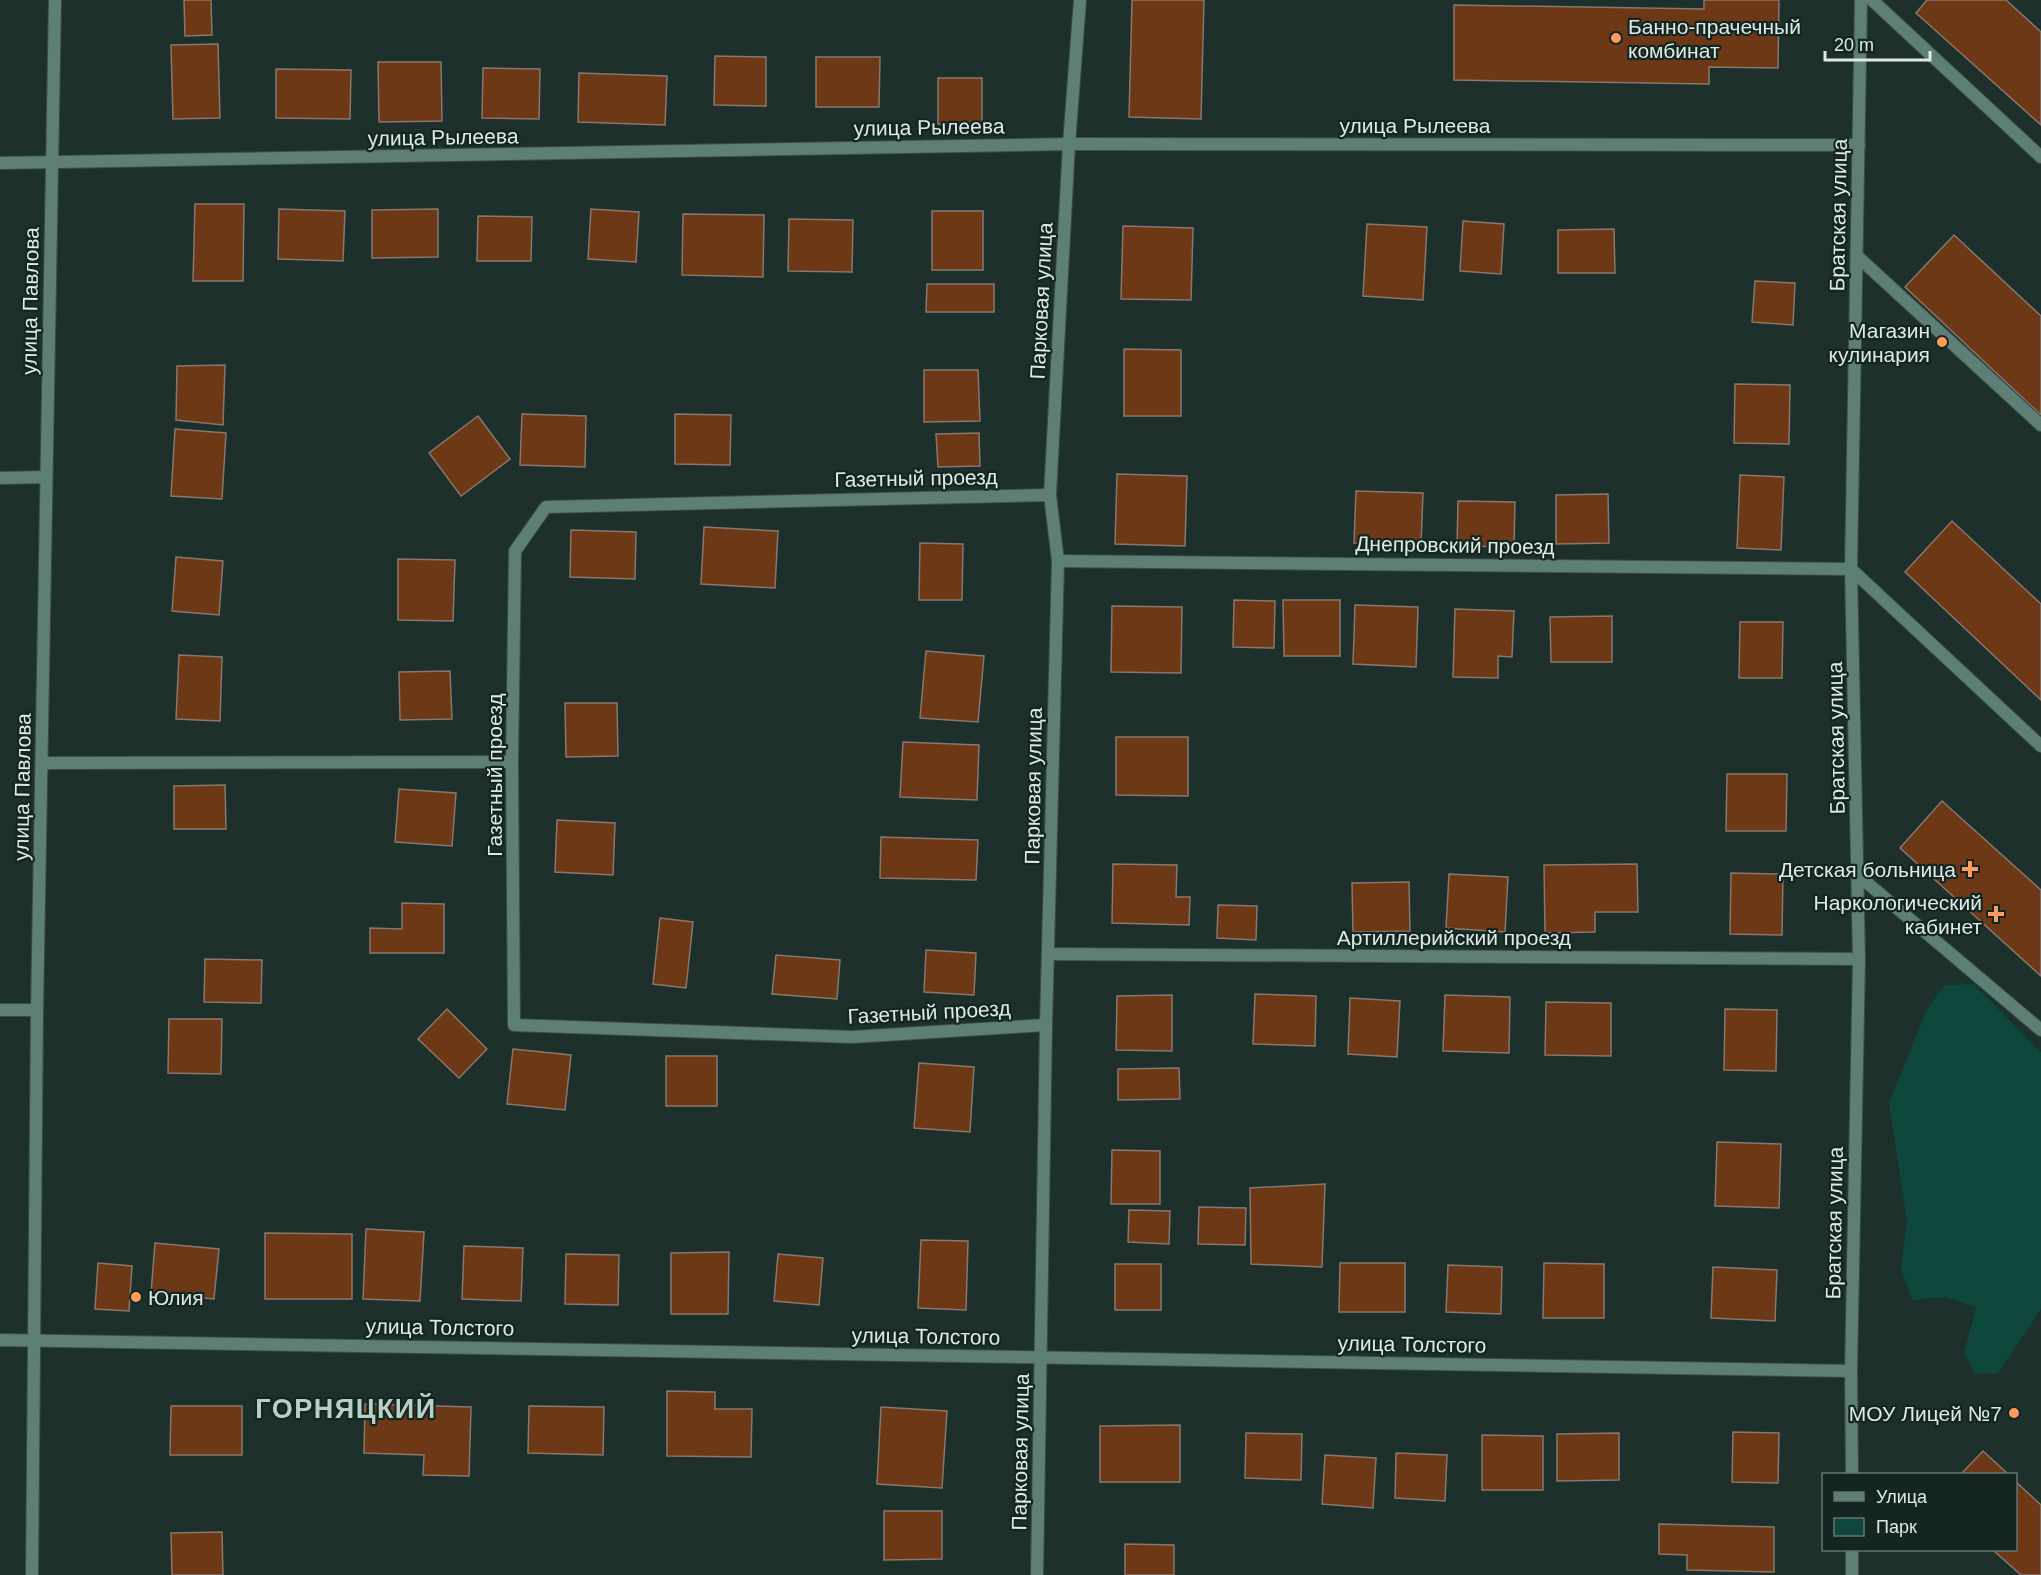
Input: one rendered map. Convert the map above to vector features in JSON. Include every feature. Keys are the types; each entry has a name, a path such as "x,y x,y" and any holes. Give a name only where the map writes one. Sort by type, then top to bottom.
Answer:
{"street":[{"name":"улица Павлова","path":"32,1575 37,1010 55,0"},
{"name":"Парковая улица","path":"1037,1575 1046,1025 1058,561 1050,495 1069,144 1080,0"},
{"name":"Братская улица","path":"1852,1473 1851,1371 1859,876 1851,569 1861,0"},
{"path":"1872,0 2041,157"},
{"name":"улица Рылеева","path":"0,164 1069,144 1858,145"},
{"path":"1857,256 2041,425"},
{"path":"0,478 46,477"},
{"name":"Газетный проезд","path":"1046,1025 852,1037 514,1025 512,762 515,551 546,507 1050,495"},
{"name":"Днепровский проезд","path":"1058,561 1851,569"},
{"path":"1851,569 2041,746"},
{"path":"42,763 512,762"},
{"path":"1859,876 2041,1030"},
{"name":"Артиллерийский проезд","path":"1049,954 1859,959"},
{"path":"0,1010 37,1010"},
{"name":"улица Толстого","path":"0,1340 1851,1371"},
{"path":"1852,1551 1852,1575"}],"green space":[{"path":"1974,984 2041,1053 2041,1309 1998,1373 1975,1374 1964,1353 1976,1307 1945,1297 1912,1300 1901,1269 1907,1221 1889,1103 1927,1009 1945,985"}],"building":[{"path":"184,0 211,0 212,35 185,36"},
{"path":"1132,0 1204,0 1201,119 1129,117"},
{"name":"Банно-прачечный комбинат","path":"1704,0 1779,0 1778,68 1709,67 1709,84 1454,80 1454,5 1704,9"},
{"path":"1927,0 2006,0 2041,32 2041,125 1916,13"},
{"path":"218,44 220,118 173,119 171,45"},
{"path":"715,56 766,57 766,106 714,105"},
{"path":"816,57 880,57 879,107 816,107"},
{"path":"378,62 441,62 442,121 379,122"},
{"path":"483,68 540,69 539,119 482,118"},
{"path":"276,69 351,70 350,119 276,118"},
{"path":"579,73 667,76 665,125 578,122"},
{"path":"938,78 982,78 982,124 938,124"},
{"path":"195,204 244,204 243,281 193,281"},
{"path":"279,209 345,211 343,261 278,259"},
{"path":"438,209 438,257 372,258 372,210"},
{"path":"591,209 639,212 636,262 588,259"},
{"path":"932,211 983,211 983,270 932,270"},
{"path":"683,214 764,215 763,277 682,275"},
{"path":"478,216 532,217 531,261 477,261"},
{"path":"789,219 853,220 852,272 788,271"},
{"path":"1463,221 1504,224 1501,274 1460,271"},
{"path":"1367,224 1427,227 1423,300 1363,296"},
{"path":"1123,226 1193,228 1191,300 1121,299"},
{"path":"1614,229 1615,273 1558,273 1558,230"},
{"path":"1954,235 2041,316 2041,415 1905,287"},
{"path":"1755,281 1795,283 1793,325 1752,322"},
{"path":"927,284 994,284 994,312 926,312"},
{"path":"1124,349 1181,350 1181,416 1124,416"},
{"path":"225,365 223,425 176,420 177,366"},
{"path":"924,370 978,370 980,421 924,422"},
{"path":"1735,384 1790,385 1789,444 1734,443"},
{"path":"522,414 586,416 585,467 520,465"},
{"path":"675,414 731,415 730,465 675,464"},
{"path":"478,416 510,459 461,496 429,453"},
{"path":"175,429 226,433 222,499 171,496"},
{"path":"979,433 980,466 938,467 936,434"},
{"path":"1117,474 1187,476 1185,546 1115,544"},
{"path":"1740,475 1784,477 1781,550 1737,548"},
{"path":"1356,491 1423,493 1421,545 1354,543"},
{"path":"1608,494 1609,543 1556,544 1556,495"},
{"path":"1458,501 1515,502 1514,547 1457,546"},
{"path":"1952,521 2041,604 2041,700 1905,572"},
{"path":"704,527 778,531 775,588 701,584"},
{"path":"571,530 636,532 635,579 570,577"},
{"path":"920,543 963,544 962,600 919,600"},
{"path":"176,557 223,561 219,615 172,611"},
{"path":"398,559 455,560 453,621 398,620"},
{"path":"1234,600 1275,601 1274,648 1233,647"},
{"path":"1283,600 1340,600 1340,656 1284,656"},
{"path":"1355,605 1418,607 1416,667 1353,664"},
{"path":"1112,606 1182,607 1181,673 1111,672"},
{"path":"1455,609 1514,611 1512,657 1498,656 1498,678 1453,677"},
{"path":"1612,616 1612,662 1551,662 1550,617"},
{"path":"1740,622 1783,622 1782,678 1739,678"},
{"path":"926,651 984,656 978,722 920,718"},
{"path":"179,655 222,657 220,721 176,719"},
{"path":"450,671 452,719 400,720 399,672"},
{"path":"565,703 617,703 618,756 566,757"},
{"path":"1116,737 1188,737 1188,796 1116,795"},
{"path":"903,742 979,745 977,800 900,797"},
{"path":"1727,774 1787,774 1786,831 1726,831"},
{"path":"225,785 226,829 174,829 174,786"},
{"path":"399,789 456,793 452,846 395,842"},
{"name":"Детская больница","path":"1942,801 2041,890 2041,976 1900,848"},
{"path":"557,820 615,823 613,875 555,872"},
{"path":"881,837 978,840 976,880 880,878"},
{"path":"1113,864 1177,865 1176,897 1190,897 1189,925 1112,923"},
{"path":"1637,864 1638,912 1595,912 1595,932 1545,933 1544,865"},
{"path":"1731,873 1783,874 1782,935 1730,934"},
{"path":"1449,874 1508,877 1505,932 1446,928"},
{"path":"1409,882 1410,931 1353,932 1352,883"},
{"path":"402,903 444,904 444,953 370,953 370,928 402,929"},
{"path":"1218,905 1257,906 1256,940 1217,938"},
{"path":"660,918 693,922 686,988 653,984"},
{"path":"926,950 976,953 974,995 924,992"},
{"path":"776,955 840,960 837,999 772,994"},
{"path":"205,959 262,960 261,1003 204,1002"},
{"path":"1255,994 1316,996 1315,1046 1253,1044"},
{"path":"1172,995 1172,1051 1116,1050 1117,996"},
{"path":"1445,995 1510,997 1509,1053 1443,1051"},
{"path":"1350,998 1400,1001 1397,1057 1348,1054"},
{"path":"1546,1002 1611,1003 1611,1056 1545,1055"},
{"path":"447,1009 487,1049 459,1078 418,1039"},
{"path":"1725,1009 1777,1010 1776,1071 1724,1070"},
{"path":"169,1019 222,1019 221,1074 168,1073"},
{"path":"513,1049 571,1055 565,1110 507,1104"},
{"path":"666,1056 717,1056 717,1106 666,1106"},
{"path":"919,1063 974,1067 970,1132 914,1128"},
{"path":"1179,1068 1180,1099 1118,1100 1118,1069"},
{"path":"1717,1142 1781,1144 1779,1208 1715,1206"},
{"path":"1112,1150 1160,1151 1160,1204 1111,1204"},
{"path":"1325,1184 1322,1267 1251,1264 1250,1188"},
{"path":"1199,1207 1246,1208 1245,1245 1198,1244"},
{"path":"1129,1210 1170,1211 1169,1244 1128,1242"},
{"path":"366,1229 424,1232 420,1301 363,1299"},
{"path":"265,1233 352,1234 352,1299 265,1299"},
{"path":"921,1240 968,1241 966,1310 918,1308"},
{"path":"155,1243 219,1249 214,1299 151,1293"},
{"path":"464,1246 523,1248 521,1301 462,1299"},
{"path":"729,1252 728,1314 671,1314 671,1253"},
{"path":"566,1254 619,1255 618,1305 565,1304"},
{"path":"778,1254 823,1258 819,1305 774,1301"},
{"path":"98,1263 132,1266 129,1311 95,1309"},
{"path":"1340,1263 1405,1263 1405,1312 1339,1312"},
{"path":"1544,1263 1604,1264 1604,1318 1543,1318"},
{"path":"1115,1264 1161,1264 1161,1310 1115,1310"},
{"path":"1448,1265 1502,1267 1501,1314 1446,1312"},
{"path":"1713,1267 1777,1270 1775,1321 1711,1318"},
{"path":"667,1391 715,1392 715,1409 752,1409 751,1457 667,1456"},
{"path":"365,1404 471,1407 469,1476 423,1475 424,1455 364,1453"},
{"path":"171,1406 242,1406 242,1455 170,1455"},
{"path":"529,1406 604,1407 603,1455 528,1453"},
{"path":"881,1407 947,1411 942,1488 877,1484"},
{"path":"1180,1425 1180,1482 1100,1482 1100,1426"},
{"path":"1733,1432 1779,1433 1778,1483 1732,1482"},
{"path":"1246,1433 1302,1434 1301,1480 1245,1478"},
{"path":"1619,1433 1619,1480 1557,1481 1557,1434"},
{"path":"1482,1435 1543,1436 1543,1490 1482,1490"},
{"path":"1983,1451 2007,1473 1962,1473"},
{"path":"1396,1453 1447,1455 1445,1501 1395,1498"},
{"path":"1325,1455 1376,1458 1373,1508 1322,1504"},
{"path":"2017,1483 2041,1505 2041,1575 2021,1575 1994,1551 2017,1551"},
{"path":"884,1511 942,1511 942,1559 884,1560"},
{"path":"1659,1524 1774,1527 1774,1572 1687,1570 1687,1555 1659,1554"},
{"path":"222,1532 223,1575 172,1575 171,1533"},
{"path":"1125,1544 1174,1545 1174,1575 1125,1575"}],"place":[{"name":"Банно-прачечный комбинат","path":"1616,38"},
{"name":"Магазин кулинария","path":"1942,342"},
{"name":"Детская больница","path":"1970,869"},
{"name":"Наркологический кабинет","path":"1996,914"},
{"name":"Юлия","path":"136,1297"},
{"name":"МОУ Лицей №7","path":"2014,1413"}],"district":[{"name":"ГОРНЯЦКИЙ","path":"346,1409"}]}
